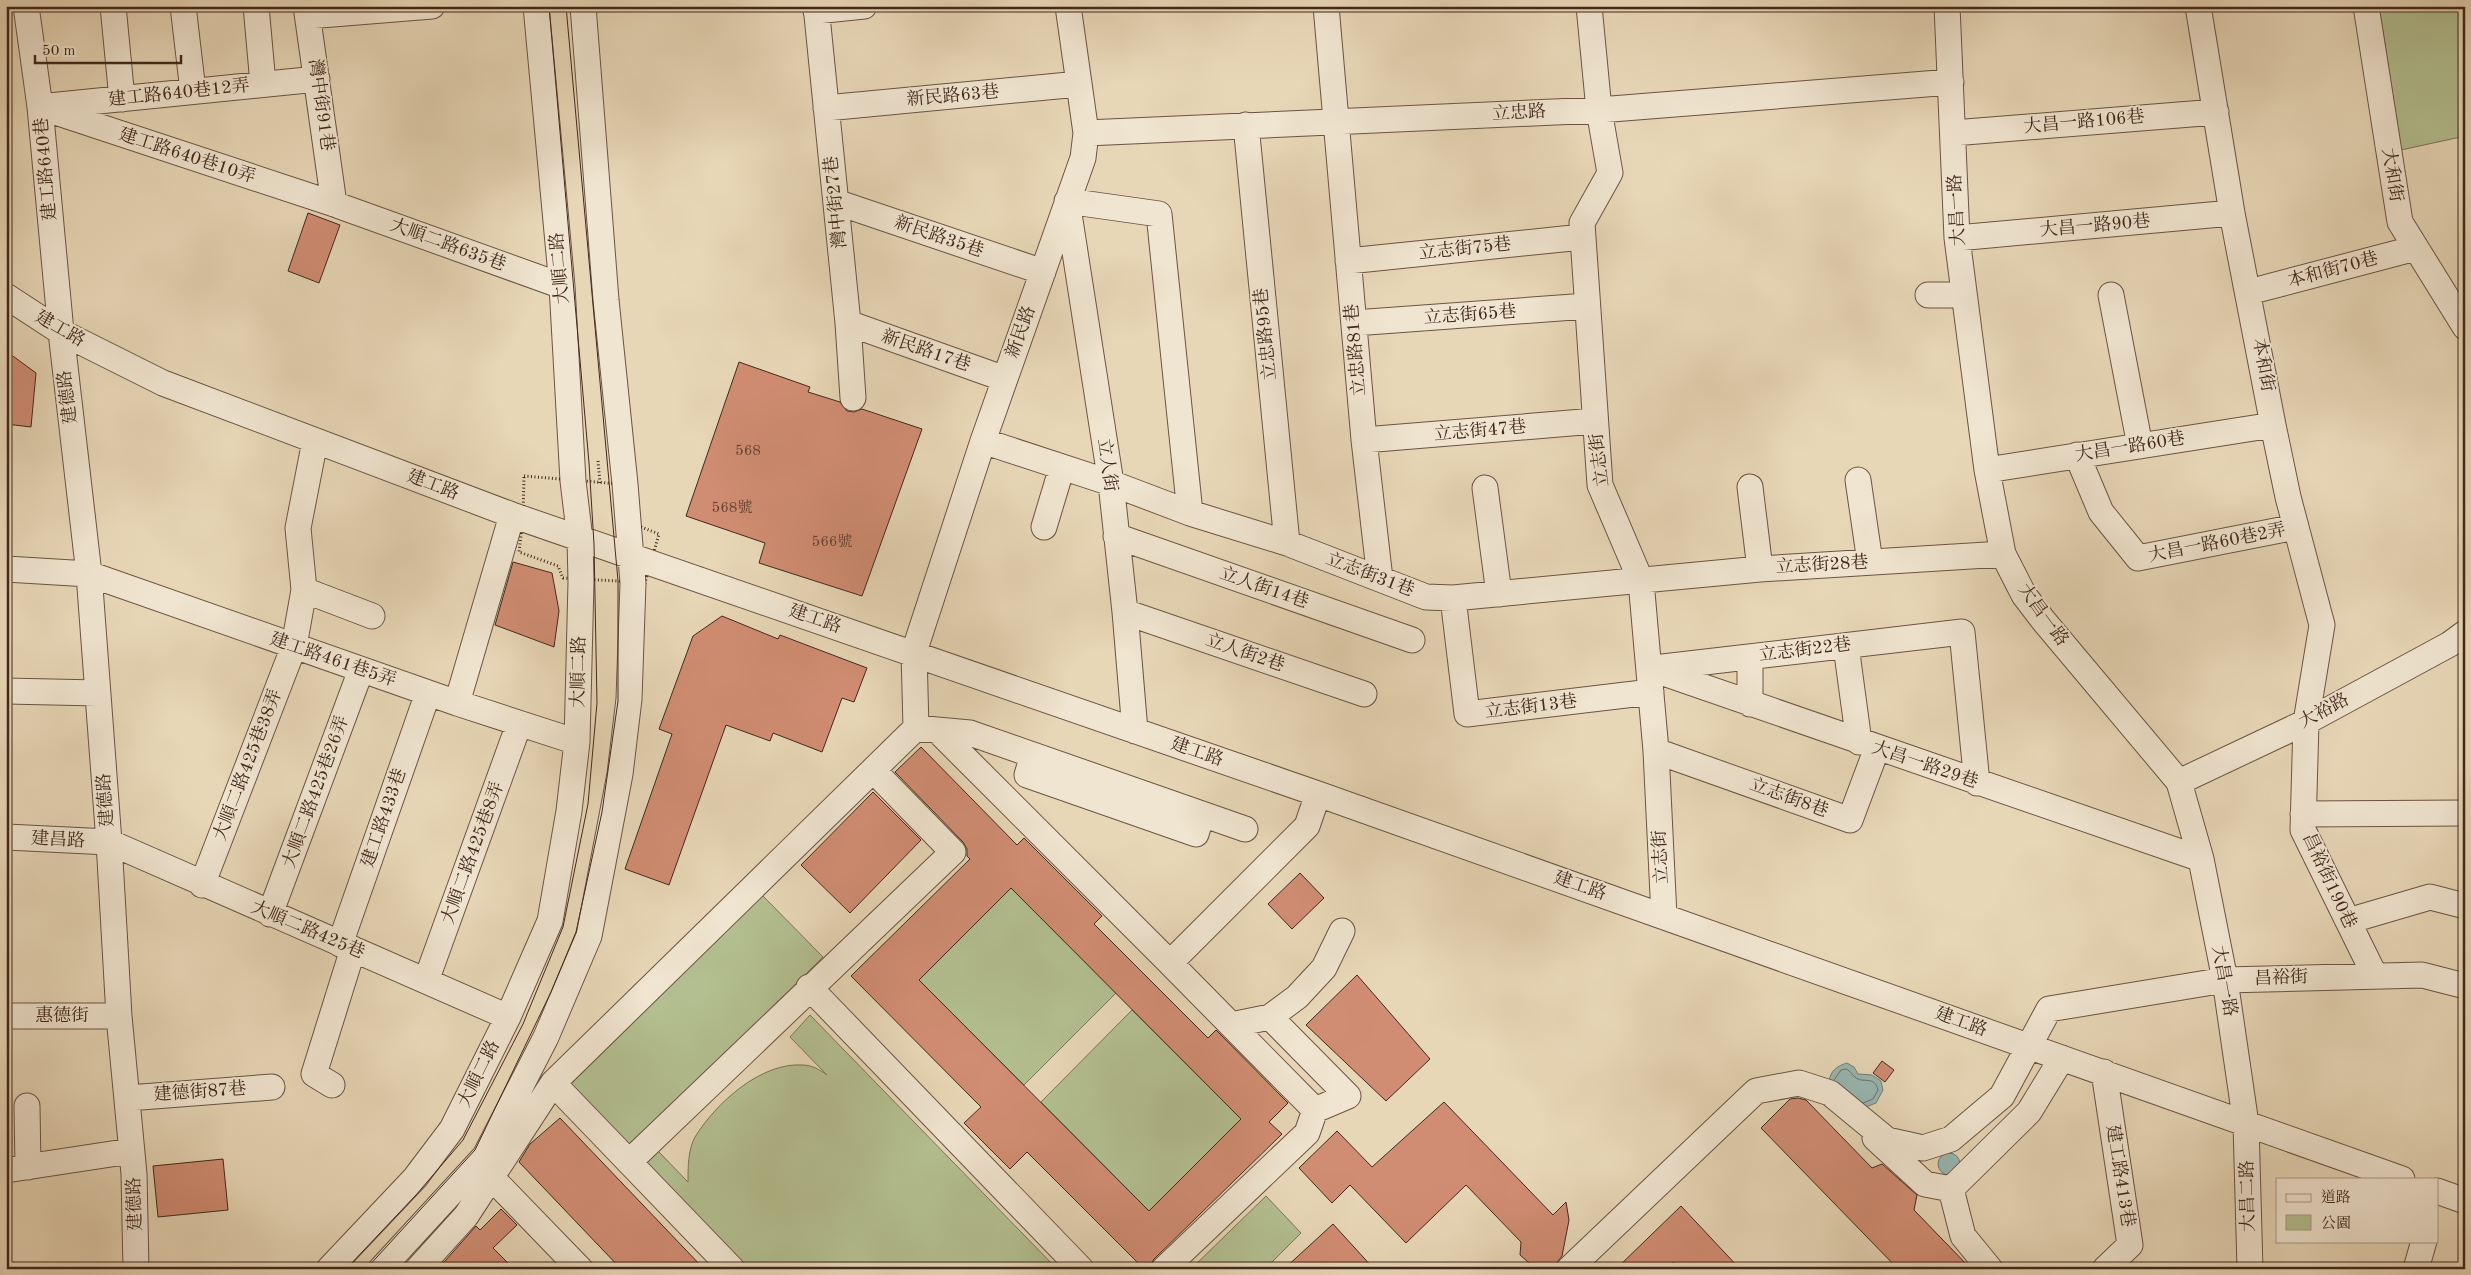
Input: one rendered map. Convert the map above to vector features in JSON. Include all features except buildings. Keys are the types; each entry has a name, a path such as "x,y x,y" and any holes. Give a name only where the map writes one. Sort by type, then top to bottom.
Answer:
{"street":[{"name":"建工路640巷","path":"26,6 40,107 61,332"},
{"path":"113,6 122,99"},
{"path":"183,6 193,91"},
{"path":"256,6 263,84"},
{"path":"307,11 432,6"},
{"name":"大順二路","path":"329,1269 415,1178 452,1129 508,1017 550,921 569,811 577,742 581,582 580,539 573,481 562,286 536,6"},
{"path":"381,1269 485,1156 546,1037 589,936 620,774 630,698 632,583 625,484 606,300 583,6"},
{"path":"816,9 864,6"},
{"name":"新民路","path":"927,729 914,652 983,440 1083,158 1086,133 1068,6"},
{"name":"立忠路81巷","path":"1326,6 1364,440 1380,579"},
{"name":"立志街","path":"1589,6 1598,110 1610,173 1582,223 1600,485 1641,581 1656,751 1664,916"},
{"name":"大昌一路","path":"1946,6 1957,238 1987,470 2003,554 2029,601 2179,782 2201,859 2225,980 2246,1124"},
{"name":"本和街","path":"2198,6 2232,213 2249,292 2273,425 2296,528 2322,625 2306,722"},
{"name":"大和街","path":"2366,6 2400,222 2465,328"},
{"name":"灣中街27巷","path":"816,9 848,324 853,398"},
{"name":"灣中街91巷","path":"307,11 334,204"},
{"name":"建工路640巷12弄","path":"40,107 317,79"},
{"name":"立忠路","path":"1086,133 1598,110 1951,82"},
{"name":"新民路63巷","path":"826,108 1079,84"},
{"name":"建工路640巷10弄","path":"40,107 334,204"},
{"name":"大昌一路106巷","path":"1953,133 2216,112"},
{"name":"立忠路95巷","path":"1246,125 1287,543"},
{"path":"1067,201 1159,214 1190,513"},
{"name":"立人街","path":"1067,201 1111,483 1125,612 1135,731"},
{"name":"新民路35巷","path":"836,202 1043,272"},
{"name":"大順二路635巷","path":"334,204 562,286"},
{"name":"大昌一路90巷","path":"1957,238 2232,213"},
{"name":"立志街75巷","path":"1348,261 1582,237"},
{"name":"本和街70巷","path":"2249,292 2416,248"},
{"path":"1928,296 1964,295"},
{"path":"2112,295 2140,446"},
{"name":"建工路","path":"6,296 61,332 163,383 512,515 630,557 914,652 1664,916 2399,1178"},
{"name":"立志街65巷","path":"1354,323 1587,306"},
{"name":"新民路17巷","path":"848,324 1005,379"},
{"name":"建德路","path":"61,332 89,574 109,842 118,1016 128,1098 134,1174 136,1269"},
{"name":"立志街47巷","path":"1364,440 1595,421"},
{"name":"大昌一路60巷","path":"1987,470 2273,425"},
{"name":"立志街31巷","path":"983,440 1111,483 1190,513 1287,543 1426,597 1452,598 1641,581"},
{"name":"大順二路425巷38弄","path":"202,884 294,646 304,590 298,528 314,441"},
{"name":"大昌一路60巷2弄","path":"2076,455 2101,512 2138,558 2296,528"},
{"path":"1044,527 1062,467"},
{"path":"1858,480 1870,562"},
{"path":"1750,487 1760,569"},
{"path":"1485,488 1499,594"},
{"path":"457,703 512,515"},
{"name":"立人街14巷","path":"1116,536 1412,640"},
{"name":"立志街28巷","path":"1641,581 1760,569 2003,554"},
{"name":"建工路461巷5弄","path":"6,569 89,574 361,670 577,742"},
{"path":"304,590 372,616"},
{"name":"立志街13巷","path":"1452,598 1467,714 1650,680"},
{"name":"立人街2巷","path":"1125,612 1364,694"},
{"name":"立志街22巷","path":"1650,680 1750,657 1962,632 1977,783"},
{"name":"大裕路","path":"2179,782 2306,722 2450,644 2465,633"},
{"path":"1846,646 1868,745"},
{"path":"1750,657 1750,704"},
{"name":"大順二路425巷26弄","path":"270,914 361,670"},
{"name":"大昌一路29巷","path":"1650,680 1750,704 2201,859"},
{"path":"6,691 98,692"},
{"name":"建工路433巷","path":"332,1085 314,1074 346,947 428,693"},
{"name":"昌裕街190巷","path":"2306,722 2303,830 2375,976"},
{"name":"大順二路425巷8弄","path":"426,981 519,724"},
{"path":"927,729 1170,963 1315,1110"},
{"path":"418,1269 466,1216 554,1083 873,770 927,729 970,733 1034,755 1088,785 1147,806 1202,814 1245,830"},
{"name":"立志街8巷","path":"1656,751 1850,820 1868,745"},
{"path":"628,1162 809,987 953,852 873,770"},
{"path":"1170,963 1307,826 1318,794"},
{"path":"2303,814 2465,813"},
{"name":"建昌路","path":"6,837 109,842"},
{"name":"大順二路425巷","path":"109,842 508,1017"},
{"path":"2348,921 2430,897 2465,906"},
{"path":"1231,1025 1270,1017 1297,997 1324,968 1342,931"},
{"name":"昌裕街","path":"2028,1046 2049,1010 2225,980 2422,975 2465,986"},
{"path":"809,987 1081,1269"},
{"name":"惠德街","path":"6,1016 118,1016"},
{"path":"1164,1269 1307,1134 1315,1110 1348,1096 1270,1017"},
{"path":"1569,1269 1756,1091 1799,1083 1830,1093 1887,1140 1924,1148 1951,1139 2002,1096 2028,1046"},
{"path":"1951,1189 2029,1112 2062,1058"},
{"name":"建工路413巷","path":"2104,1072 2130,1244 2105,1269"},
{"path":"554,1083 732,1269"},
{"name":"建德街87巷","path":"128,1098 272,1086"},
{"path":"1577,1269 1760,1098 1779,1091 1799,1089 1829,1100 1884,1146 1925,1184 1951,1189"},
{"path":"28,1106 17,1168 131,1151"},
{"name":"大昌二路","path":"2246,1124 2250,1269"},
{"path":"491,1177 580,1269"},
{"path":"1951,1189 1963,1236 1990,1269"},
{"path":"2438,1195 2465,1201"},
{"path":"2416,1269 2424,1242"}],"path":[{"path":"598,461 600,483"}],"green space":[{"path":"2379,6 2465,6 2465,136 2401,150"},
{"path":"1011,888 1116,993 1024,1085 919,980"},
{"path":"762,895 823,957 630,1148 569,1086"},
{"path":"1132,1010 1241,1119 1149,1211 1041,1102"},
{"path":"810,1015 1057,1269 740,1269 642,1167 658,1151 688,1182 688,1165 695,1137 715,1111 741,1087 771,1070 787,1066 810,1066 827,1075 790,1037"},
{"path":"1266,1196 1301,1233 1265,1269 1191,1269"}],"water":[{"path":"1847,1063 1854,1067 1858,1074 1872,1075 1881,1081 1883,1090 1876,1103 1863,1108 1829,1082 1835,1070"},
{"path":"1945,1153 1953,1153 1960,1160 1960,1168 1953,1175 1945,1175 1938,1168 1938,1160"}],"tram line":[{"path":"346,1269 416,1195 463,1140 523,1024 563,927 588,804 597,703 594,544 589,463 549,6"},
{"path":"366,1269 475,1150 551,992 576,932 602,812 618,701 618,581 566,6"}]}
